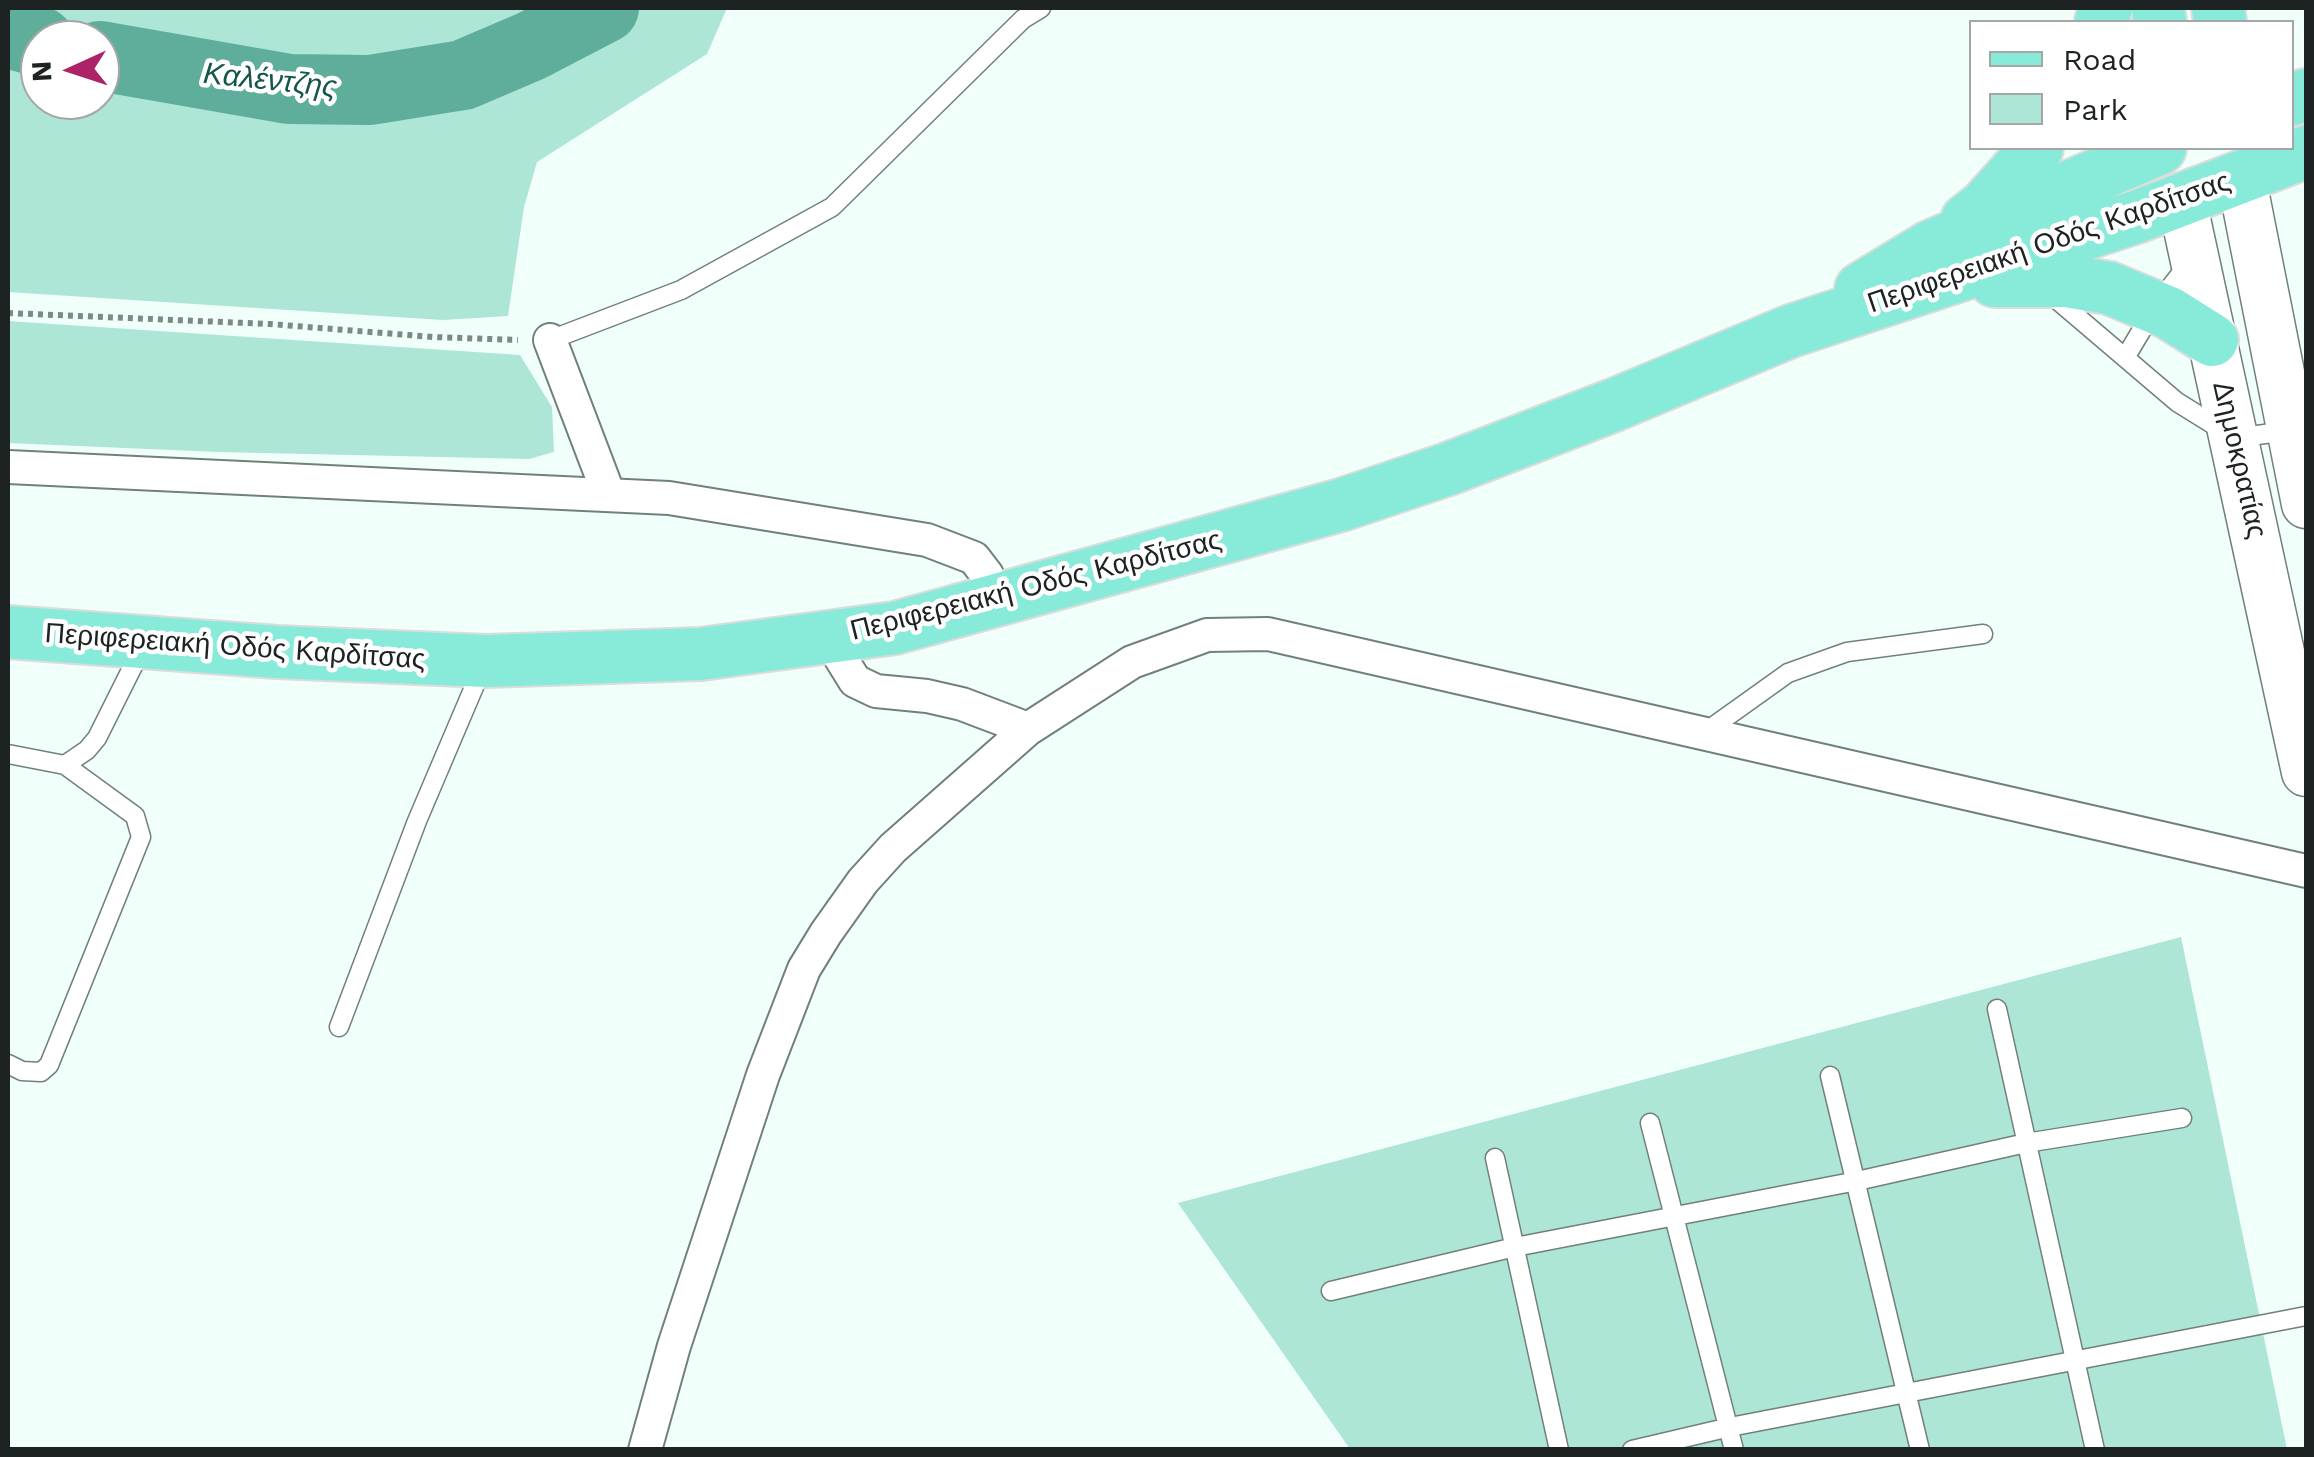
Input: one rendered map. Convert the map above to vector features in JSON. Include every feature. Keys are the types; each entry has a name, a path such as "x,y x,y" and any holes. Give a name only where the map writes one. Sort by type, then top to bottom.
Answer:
{"main road":[{"path":"1937,265 2035,150"},
{"name":"Περιφερειακή Οδός Καρδίτσας","path":"8,632 144,644 486,661 701,654 895,628 1359,499 1614,405 1937,265 2156,150"},
{"name":"Δημοκρατίας","path":"2172,150 2306,772"},
{"name":"Περιφερειακή Οδός Καρδίτσας","path":"1937,265 2182,200 2239,162 2306,152"},
{"name":"Δημοκρατίας","path":"2239,162 2306,504"},
{"path":"1937,265 2034,280 2092,284 2156,306 2212,340"}],"street":[{"path":"550,340 609,495"},
{"path":"8,467 669,498 927,540 974,558 987,575 992,603"},
{"path":"645,1450 674,1346 739,1147 804,970 863,881 894,848 1028,729 1132,662 1206,636 1268,634 2306,871"},
{"path":"829,639 854,681 876,691 962,704 1028,729"}],"lane":[{"path":"550,340 681,290 832,207 996,46 1041,8"},
{"path":"2125,358 2156,306 2194,257"},
{"path":"2034,280 2177,402 2235,438 2292,430"},
{"path":"1704,734 1788,673 1847,652 1983,634"},
{"path":"65,766 97,738 144,644"},
{"path":"339,1027 417,821 486,661"},
{"path":"8,754 65,766 135,816 141,837 49,1065 41,1072 22,1071 8,1064"},
{"path":"1996,1008 2095,1450"},
{"path":"1830,1076 1920,1450"},
{"path":"1332,1291 1515,1247 1857,1182 2026,1142 2182,1118"},
{"path":"1650,1123 1734,1450"},
{"path":"1495,1158 1559,1450"},
{"path":"1632,1450 1730,1427 2306,1316"}],"path":[{"path":"8,314 550,340"}],"green space":[{"path":"8,8 727,8 707,54 537,162 524,207 508,316 443,320 8,292"},
{"path":"8,321 520,355 552,407 554,452 529,459 8,443"},
{"path":"2181,937 2287,1449 1350,1449 1178,1203"}],"waterway":[{"name":"Καλέντζης","path":"120,59 289,89 370,90 463,75 604,8"},
{"name":"Καλέντζης","path":"8,33 20,36"}]}
